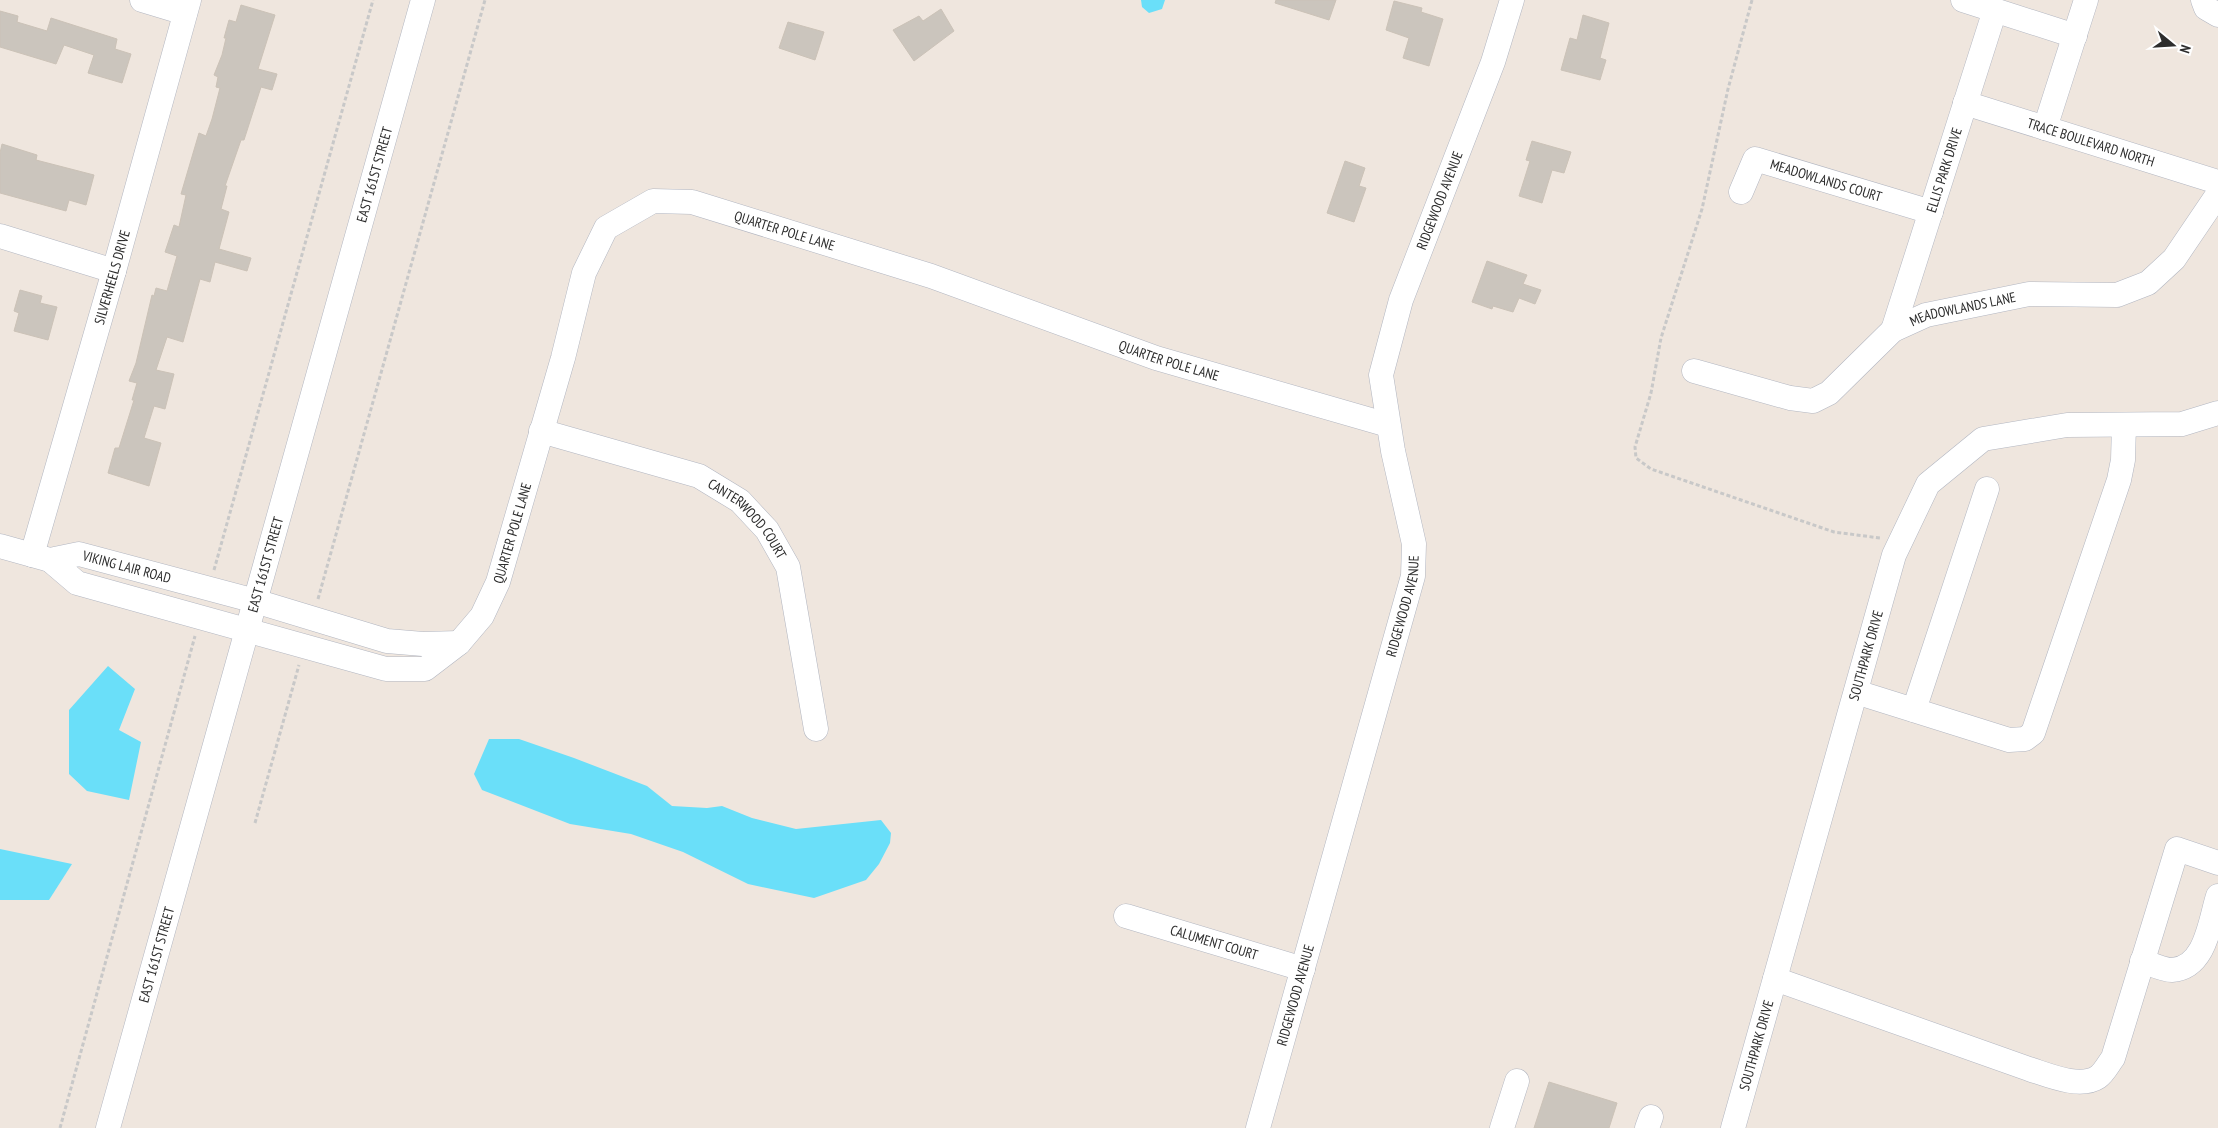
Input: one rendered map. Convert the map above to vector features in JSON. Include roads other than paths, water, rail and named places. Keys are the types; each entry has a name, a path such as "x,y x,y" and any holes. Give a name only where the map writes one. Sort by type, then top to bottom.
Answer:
{"street":[{"path":"142,0 187,6"},
{"name":"EAST 161ST STREET","path":"108,1128 423,0"},
{"name":"RIDGEWOOD AVENUE","path":"1258,1128 1413,576 1414,544 1388,425 1380,375 1392,330 1418,255 1493,62 1512,0"},
{"path":"1963,0 2075,36"},
{"path":"2045,128 2086,0"},
{"path":"2202,0 2206,8 2218,15"},
{"name":"SILVERHEELS DRIVE","path":"41,557 114,271 187,6"},
{"name":"ELLIS PARK DRIVE","path":"1893,330 1995,10"},
{"name":"TRACE BOULEVARD NORTH","path":"1965,103 2218,182"},
{"name":"MEADOWLANDS COURT","path":"1741,192 1755,159 1930,212"},
{"name":"MEADOWLANDS LANE","path":"1694,371 1790,398 1813,401 1830,393 1893,330 1926,315 2029,294 2117,295 2148,284 2174,259 2218,194"},
{"name":"QUARTER POLE LANE","path":"41,557 77,583 200,619 386,669 425,669 459,642 482,616 498,582 584,274 606,228 653,201 692,202 931,276 1156,358 1388,425"},
{"path":"0,236 114,271"},
{"name":"SOUTHPARK DRIVE","path":"1733,1128 1894,555 1928,484 1983,439 2067,425 2182,424 2218,413"},
{"path":"1856,692 2009,740 2025,739 2033,734 2119,480 2123,460 2124,425"},
{"name":"CANTERWOOD COURT","path":"541,431 699,476 740,501 767,530 788,567 816,729"},
{"path":"1914,710 1987,488"},
{"name":"VIKING LAIR ROAD","path":"0,546 41,557 79,554 255,601"},
{"path":"255,601 387,641 422,644 459,642"},
{"path":"1775,979 2029,1069 2060,1079 2086,1081 2099,1076 2113,1058 2177,849 2218,863"},
{"path":"2142,962 2171,970 2188,966 2199,956 2218,896"},
{"name":"CALUMENT COURT","path":"1126,916 1302,969"},
{"path":"1502,1128 1517,1081"}],"water":[{"path":"1141,0 1165,0 1162,9 1149,13 1142,7"},
{"path":"108,666 135,689 119,730 141,742 129,800 87,791 69,774 69,710"},
{"path":"489,739 519,739 574,758 647,786 672,806 707,808 722,806 752,818 796,829 881,820 891,833 890,843 879,864 866,880 814,898 748,884 683,852 631,834 570,824 482,790 474,774"},
{"path":"0,849 72,864 49,900 0,900"}]}
